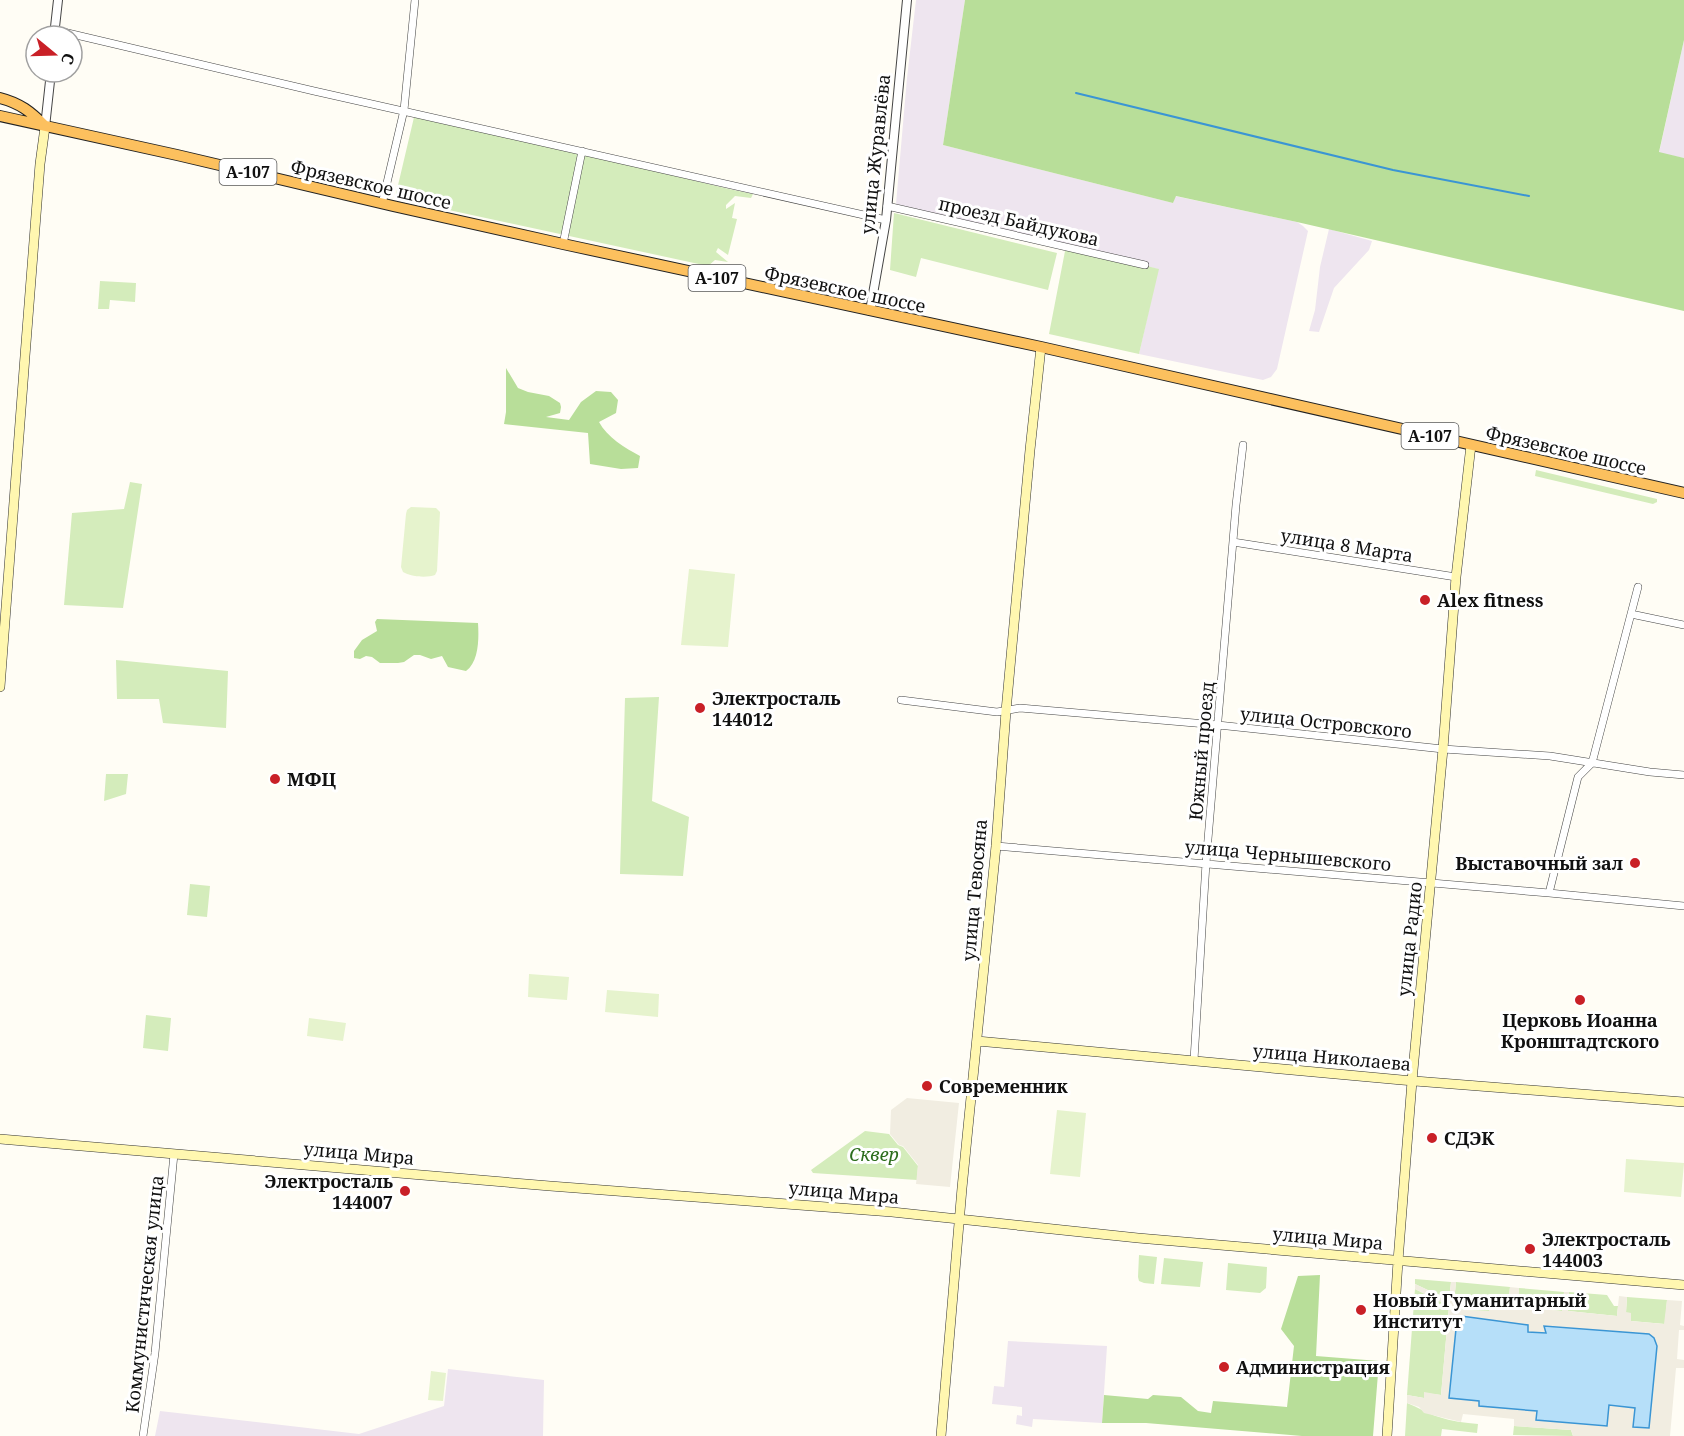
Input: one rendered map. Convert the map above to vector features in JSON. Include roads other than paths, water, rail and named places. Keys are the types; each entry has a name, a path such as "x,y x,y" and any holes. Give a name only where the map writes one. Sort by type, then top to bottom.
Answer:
{"highway":[{"path":"0,98 28,110 45,127"},
{"name":"Фрязевское шоссе","path":"0,116 382,204 1041,347 1684,493"}],"main road":[{"path":"0,687 39,176 45,127"},
{"name":"улица Тевосяна","path":"940,1436 996,846 1029,450 1041,347"},
{"name":"улица Радио","path":"1387,1436 1412,1081 1443,748 1456,577 1472,445"},
{"name":"улица Николаева","path":"977,1041 1412,1081 1684,1102"},
{"name":"улица Мира","path":"0,1139 882,1212 1138,1238 1684,1285"}],"street":[{"path":"56,24 58,0"},
{"path":"382,204 404,110 415,0"},
{"name":"улица Журавлёва","path":"870,311 886,220 907,0"},
{"path":"84,39 886,220"},
{"path":"45,127 50,84"},
{"path":"563,244 582,151"},
{"name":"проезд Байдукова","path":"887,206 1145,265"},
{"name":"Южный проезд","path":"1194,1060 1206,863 1243,445"},
{"name":"улица 8 Марта","path":"1233,542 1456,577"},
{"path":"1549,893 1578,777 1592,763 1638,587"},
{"path":"1631,615 1684,625"},
{"path":"901,700 983,711 1006,711"},
{"name":"улица Островского","path":"1006,711 1020,708 1550,756 1650,772 1684,775"},
{"name":"улица Чернышевского","path":"996,846 1684,906"},
{"name":"Коммунистическая улица","path":"143,1436 155,1353 174,1154"}],"water":[{"path":"1461,1316 1528,1325 1528,1332 1546,1333 1544,1326 1649,1334 1654,1338 1657,1346 1649,1428 1633,1427 1635,1408 1609,1405 1607,1426 1536,1420 1537,1411 1479,1406 1479,1401 1449,1398 1457,1319"}],"waterway":[{"path":"1076,93 1393,170 1529,196"}],"place":[{"name":"Alex fitness","path":"1425,600"},
{"name":"Электросталь 144012","path":"700,708"},
{"name":"МФЦ","path":"275,779"},
{"name":"Выставочный зал","path":"1635,863"},
{"name":"Церковь Иоанна Кронштадтского","path":"1580,1000"},
{"name":"Современник","path":"927,1086"},
{"name":"СДЭК","path":"1432,1138"},
{"name":"Электросталь 144007","path":"405,1191"},
{"name":"Электросталь 144003","path":"1530,1249"},
{"name":"Новый Гуманитарный Институт","path":"1361,1310"},
{"name":"Администрация","path":"1224,1367"}],"park label":[{"name":"Сквер","path":"874,1154"}]}
